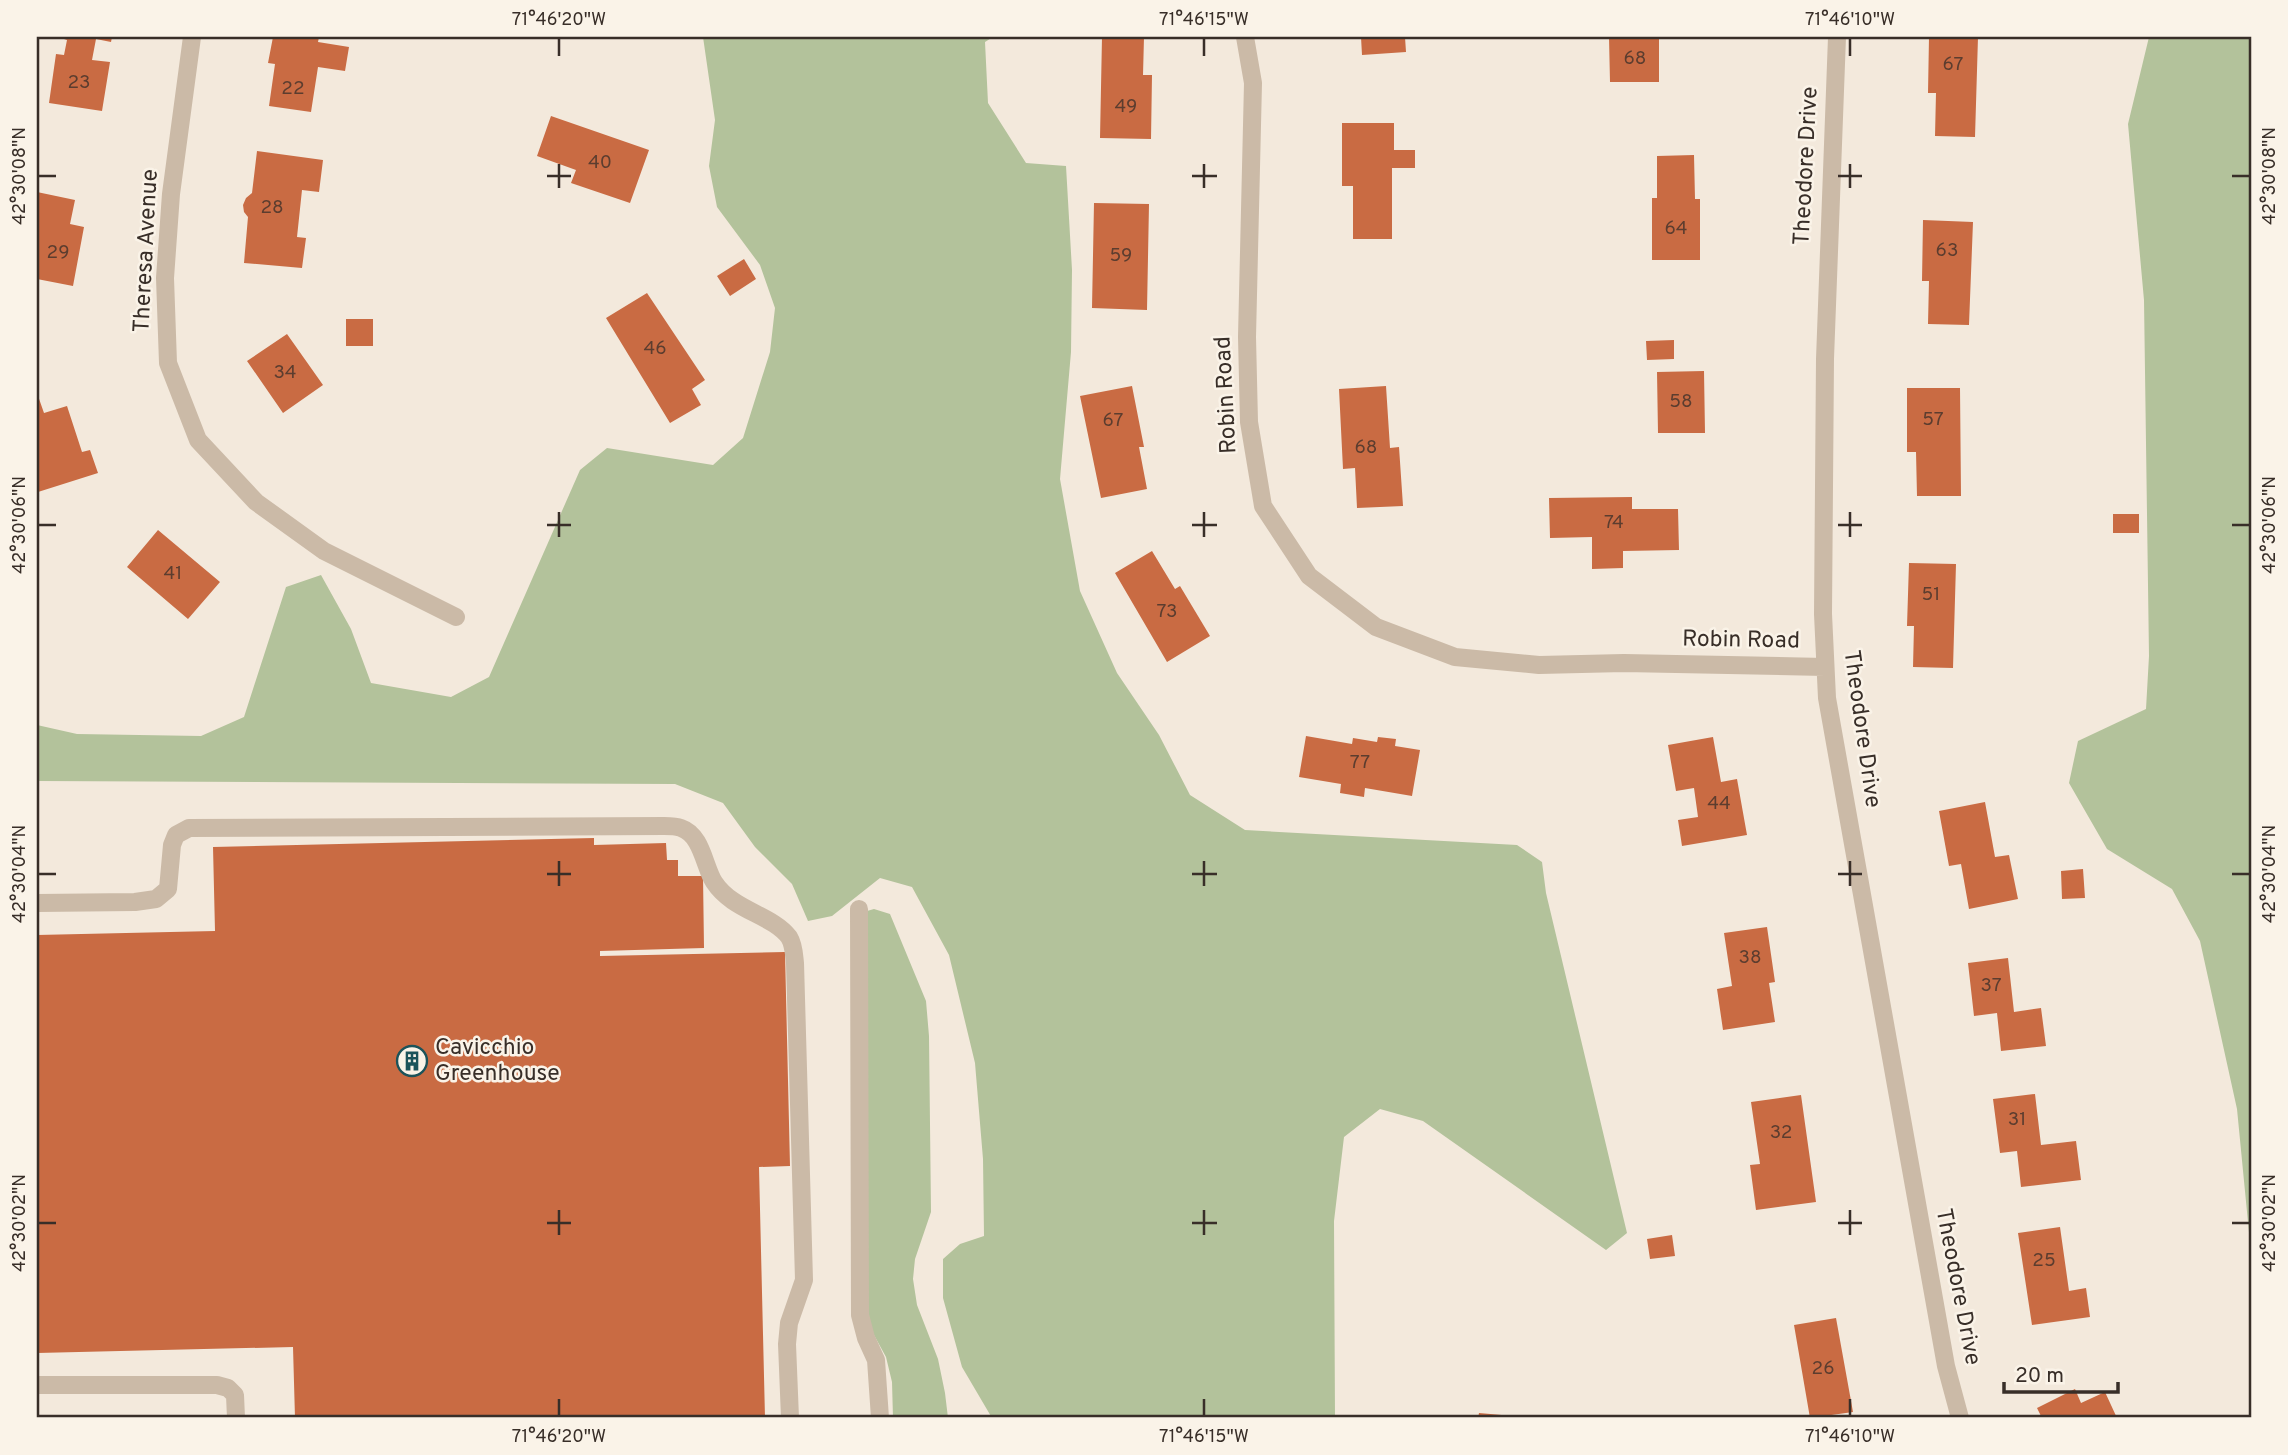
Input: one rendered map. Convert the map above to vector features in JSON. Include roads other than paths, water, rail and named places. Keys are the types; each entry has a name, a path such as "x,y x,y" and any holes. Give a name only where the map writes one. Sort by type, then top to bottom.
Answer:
{"street":[{"name":"Theresa Avenue","path":"192,37 171,194 165,278 168,363 198,440 256,502 324,551 456,617"},
{"name":"Robin Road","path":"1245,37 1253,83 1247,337 1249,422 1263,506 1310,576 1376,628 1455,657 1539,664 1825,667"},
{"name":"Theodore Drive","path":"1837,37 1825,347 1823,614 1827,698 1926,1259 1946,1366 1961,1418"},
{"path":"37,903 156,900 168,889 172,845 176,835 188,828 682,828 694,837 714,882 723,892 739,906 776,926 789,937 793,947 796,964 804,1280 789,1323 787,1344 790,1418"},
{"path":"859,909 860,1315 876,1360 880,1418"},
{"path":"37,1385 217,1385 228,1388 234,1395 236,1418"}],"place":[{"name":"Cavicchio Greenhouse","path":"412,1061"}]}
